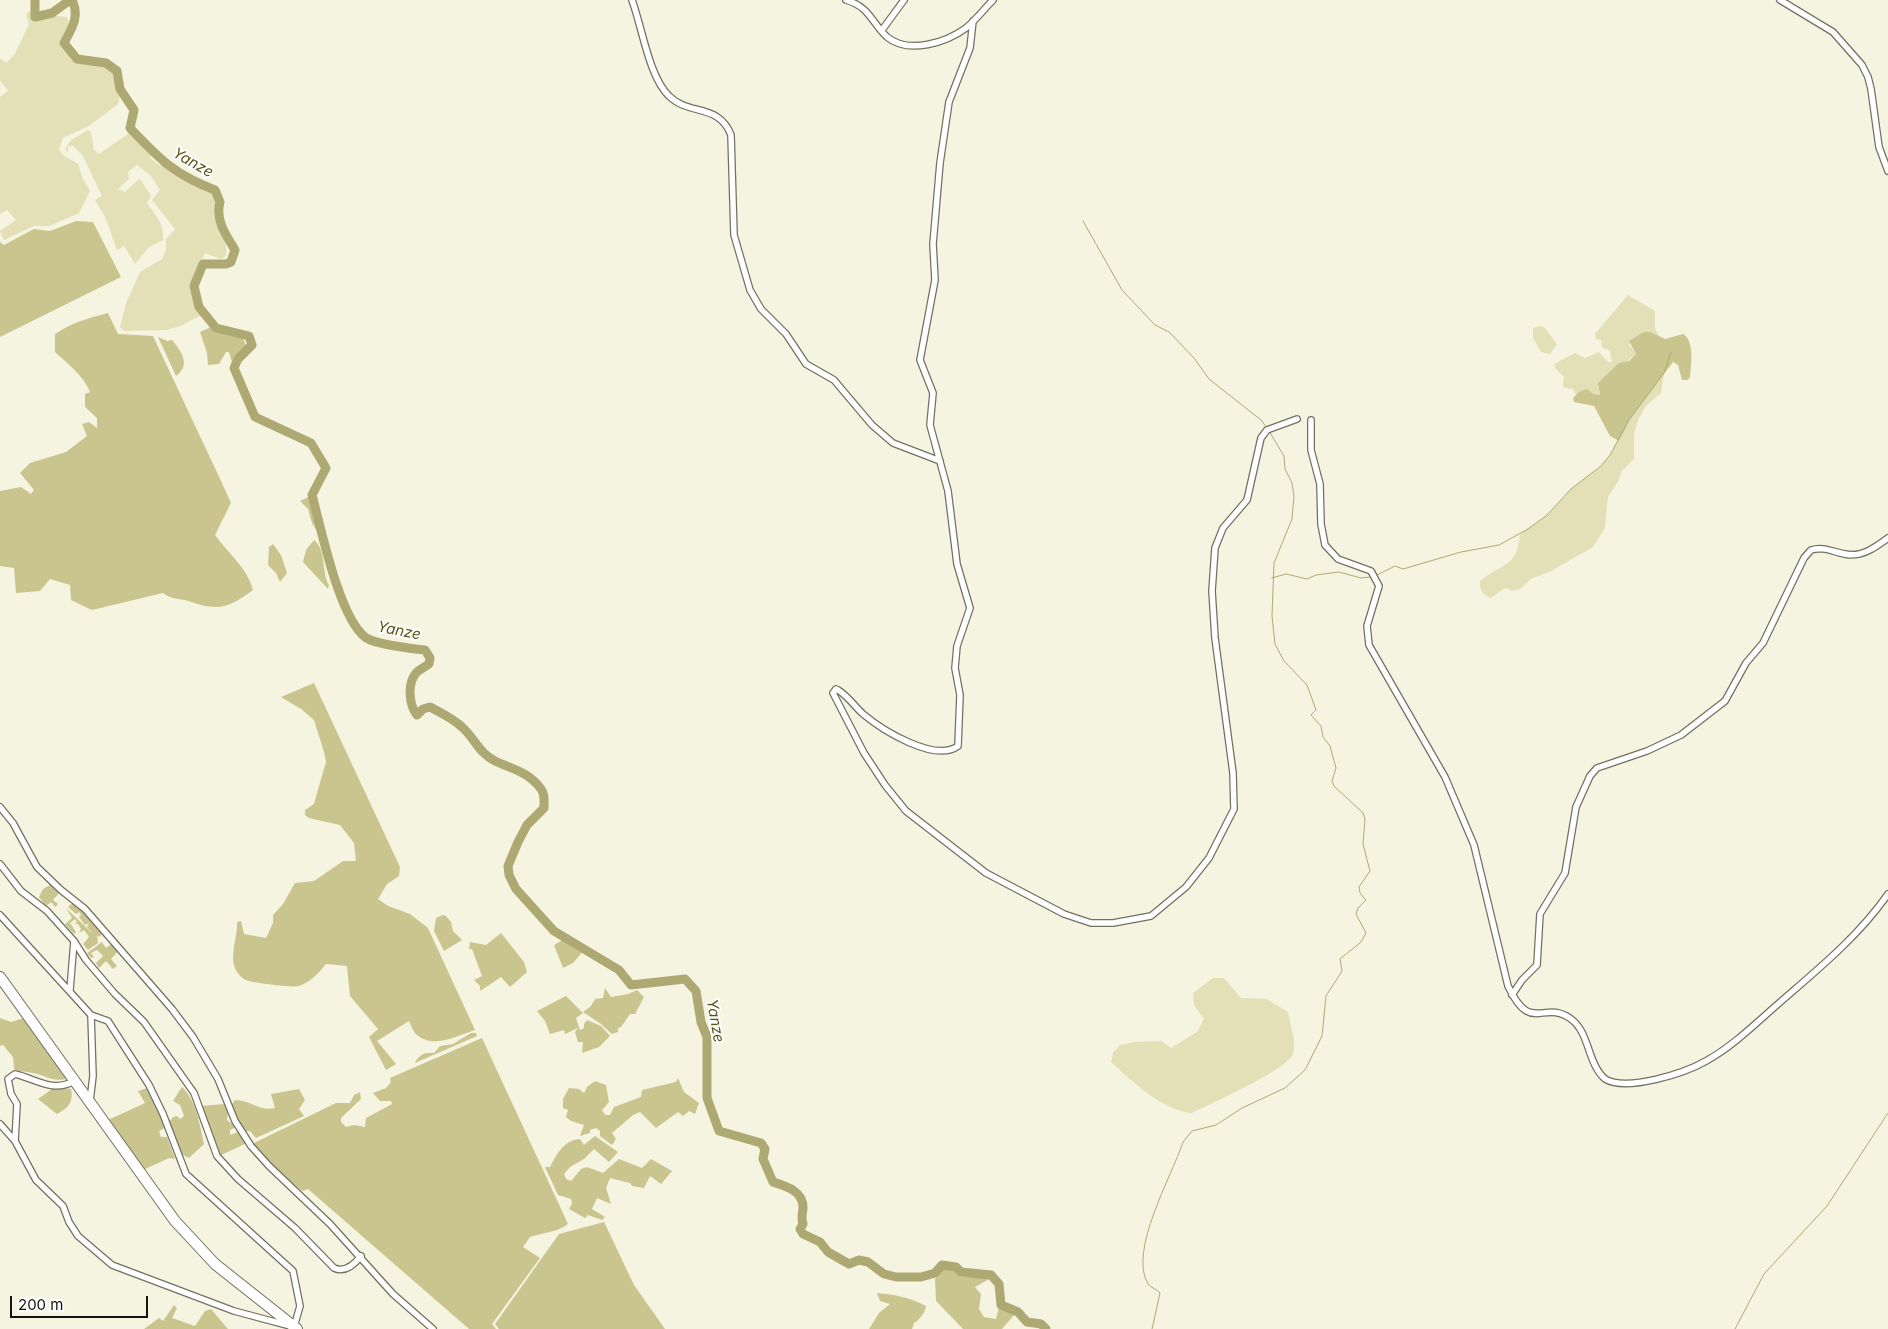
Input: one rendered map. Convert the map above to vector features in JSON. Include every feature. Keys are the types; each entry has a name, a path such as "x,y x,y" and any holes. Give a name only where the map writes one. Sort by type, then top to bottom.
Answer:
{"highway":[{"path":"0,977 151,1189 198,1247 230,1276 296,1328"}],"street":[{"path":"632,0 656,76 663,90 670,98 687,106 718,116 731,135 734,235 750,290 761,309 786,334 806,364 834,380 872,425 892,443 940,461"},
{"path":"846,0 854,2 865,9 892,40 920,46 950,36 974,21 993,0"},
{"path":"854,2 862,0"},
{"path":"882,30 904,0"},
{"path":"1780,0 1833,32 1862,65 1870,83 1878,147 1888,171"},
{"path":"974,21 970,48 949,102 940,163 933,244 935,280 920,355 920,360 933,393 930,425 948,491 957,564 970,601 970,608 957,646 955,668 960,694 958,746 948,751 937,752 917,746 864,715 838,690 834,690 835,698 864,753 906,811 986,873 1064,914 1091,923 1113,923 1151,916 1186,887 1209,858 1234,809 1233,773 1215,638 1212,591 1215,548 1223,528 1247,500 1262,438 1267,430 1297,419"},
{"path":"1311,420 1311,450 1320,484 1321,524 1325,545 1338,559 1371,571 1379,586 1367,626 1368,645 1411,716 1436,762 1474,845 1484,880 1496,943 1512,995 1518,1006 1528,1012 1556,1014 1571,1019 1581,1031 1594,1066 1600,1075 1609,1082 1628,1085 1675,1073 1706,1061 1758,1021 1838,952 1862,928 1888,894"},
{"path":"1512,995 1522,980 1537,965 1540,914 1565,873 1576,807 1594,770 1671,741 1706,719 1725,701 1746,663 1762,645 1804,558 1811,550 1823,548 1851,555 1871,550 1888,538"},
{"path":"0,807 13,823 37,868 60,890 86,909 172,1009 193,1037 218,1079 235,1121 251,1146 361,1256 393,1294 433,1329"},
{"path":"0,864 21,891 47,911 74,941 86,960 115,994 144,1022 194,1093 217,1156 238,1179 295,1228 334,1268 339,1270 347,1269 361,1256"},
{"path":"0,915 91,1015 108,1022 149,1085 163,1114 186,1174 294,1271 300,1306 296,1328 234,1311 112,1265 78,1236 69,1222 63,1206 36,1180 15,1141 0,1124"},
{"path":"70,990 74,941"},
{"path":"90,1101 93,1076 91,1015"},
{"path":"15,1141 17,1107 8,1083 10,1076 15,1074 48,1086 59,1087 74,1081"}],"shaded area":[{"path":"34,8 36,14 67,17 69,24 64,36 73,50 92,62 117,65 123,81 118,104 89,126 63,138 59,149 63,155 78,164 83,179 90,191 79,213 49,226 34,226 4,240 0,231 16,220 7,210 0,214 0,97 8,91 0,80 0,58 6,63 15,54 29,24 26,14"},
{"path":"135,129 154,152 150,158 159,165 168,165 190,178 220,189 222,199 218,216 225,242 226,256 221,259 205,253 199,266 203,270 196,277 199,299 206,313 180,326 166,330 124,331 120,327 126,303 140,272 162,259 166,250 166,239 175,229 152,200 160,190 151,176 137,165 128,172 129,179 118,189 125,192 139,179 141,180 151,196 147,203 159,220 162,229 163,240 148,248 135,264 124,246 117,250 106,219 95,200 102,196 83,156 73,146 68,147 68,153 65,149 71,140 88,130 91,132 94,150 99,154"},
{"path":"76,221 93,222 121,277 0,337 0,242 4,245 34,229 50,231"},
{"path":"1628,295 1655,311 1655,328 1660,338 1650,332 1629,344 1636,354 1598,386 1600,395 1580,392 1576,395 1573,389 1563,386 1564,377 1554,364 1575,353 1585,358 1599,352 1608,362 1612,362 1610,351 1602,347 1601,340 1596,339 1595,334"},
{"path":"108,313 118,334 153,336 231,503 215,535 247,575 253,590 236,601 215,607 172,598 163,593 92,610 71,600 70,585 50,579 40,591 16,593 14,568 0,566 0,491 21,487 31,494 34,490 20,473 30,463 66,452 87,436 82,424 89,422 97,428 97,418 85,407 85,394 90,392 80,375 55,352 55,334 80,321"},
{"path":"213,326 216,329 242,335 247,349 236,358 233,366 229,352 226,352 219,364 208,365 207,353 200,332"},
{"path":"1544,327 1557,344 1550,354 1541,352 1533,338 1533,328"},
{"path":"1644,332 1650,332 1665,339 1683,334 1687,337 1691,348 1690,377 1688,380 1682,380 1678,365 1673,362 1629,420 1619,441 1610,436 1594,406 1574,402 1573,398 1579,392 1587,389 1593,394 1600,395 1598,383 1619,363 1629,361 1636,354 1629,341"},
{"path":"158,337 167,341 172,340 182,354 183,367 176,376"},
{"path":"1664,374 1661,393 1646,406 1638,420 1634,434 1634,459 1621,472 1619,480 1608,497 1605,528 1593,547 1551,571 1531,579 1520,589 1513,591 1505,588 1491,598 1482,592 1480,581 1512,559 1519,545 1520,534 1547,515 1571,489 1601,466 1610,455 1629,420"},
{"path":"311,496 321,531 318,533 312,523 308,509 300,501"},
{"path":"314,540 321,550 329,585 328,589 303,562 306,550"},
{"path":"273,544 281,555 287,573 280,582 276,573 268,565 269,547"},
{"path":"314,683 400,867 399,876 387,884 378,899 388,906 410,914 428,928 475,1030 445,1040 431,1041 416,1034 409,1021 377,1041 396,1064 386,1070 369,1037 378,1029 350,996 347,966 326,964 311,980 296,986 247,981 239,975 234,966 233,954 237,922 241,921 244,934 266,938 273,923 273,915 283,904 295,883 314,881 343,861 356,861 354,843 340,825 309,818 305,815 305,810 314,804 326,762 324,752 314,720 301,709 281,697"},
{"path":"44,875 61,891 53,900 58,904 55,907 51,902 46,906 39,897 43,889 50,885 42,877"},
{"path":"74,902 104,932 99,937 97,935 98,943 88,950 83,944 89,937 84,930 79,933 81,929 78,924 75,924 77,922 75,919 70,923 76,932 74,934 65,924 72,918 66,908 93,934 87,927 89,923 85,925 79,917 81,915 79,912 76,914 68,907"},
{"path":"443,915 451,922 453,931 462,940 444,951 434,931 436,918"},
{"path":"501,933 524,962 527,972 510,987 501,977 480,991 480,986 474,980 482,976 472,949 469,949 470,942 486,945"},
{"path":"564,939 585,949 573,963 563,968 554,945"},
{"path":"102,942 106,948 113,943 119,950 111,959 117,966 113,969 106,961 99,968 96,963 103,956 97,950 91,953 94,957 91,958 87,953"},
{"path":"1213,978 1224,978 1241,998 1267,999 1288,1012 1294,1039 1294,1049 1288,1061 1277,1069 1192,1113 1171,1107 1148,1094 1111,1062 1113,1053 1120,1045 1135,1042 1161,1041 1171,1048 1197,1032 1204,1019 1194,1005 1193,993"},
{"path":"605,988 611,997 628,994 637,990 644,997 635,1014 630,1014 621,1027 618,1028 618,1032 612,1034 583,1012 591,1006 595,999 603,998"},
{"path":"566,996 583,1013 576,1018 580,1030 584,1028 587,1020 601,1026 610,1036 599,1047 582,1053 583,1042 578,1042 575,1032 578,1028 565,1034 564,1030 550,1034 545,1021 537,1011"},
{"path":"0,1018 11,1022 24,1018 68,1079 53,1079 14,1069 13,1057 3,1045 0,1046"},
{"path":"471,1033 476,1033 477,1036 415,1063 423,1055 434,1053 440,1046 453,1044"},
{"path":"482,1038 568,1224 554,1231 530,1237 523,1247 540,1258 492,1324 496,1329 469,1329 308,1189 303,1191 268,1164 257,1151 254,1143 336,1103 350,1103 354,1095 360,1092 361,1099 341,1118 341,1122 346,1127 354,1125 365,1127 366,1118 392,1104 391,1101 380,1101 373,1093 386,1088 391,1082 390,1078"},
{"path":"678,1078 684,1092 699,1103 695,1114 689,1111 683,1116 678,1112 656,1128 640,1112 633,1115 612,1133 616,1139 612,1145 600,1136 600,1131 596,1128 590,1130 590,1133 580,1136 584,1125 571,1121 566,1117 568,1110 563,1108 563,1099 569,1088 579,1089 584,1093 587,1087 595,1081 606,1085 609,1102 602,1110 605,1115 610,1115 614,1107 641,1097 642,1090 676,1082"},
{"path":"182,1087 187,1092 194,1106 204,1144 189,1158 179,1153 169,1122 173,1117 177,1116 180,1119 184,1116 180,1105 173,1101"},
{"path":"147,1088 159,1110 165,1128 159,1131 161,1137 167,1137 175,1159 169,1158 141,1171 108,1120 145,1103 138,1091"},
{"path":"52,1089 71,1089 72,1098 67,1107 57,1114 38,1099"},
{"path":"299,1089 305,1100 299,1109 304,1116 256,1138 250,1131 243,1132 231,1105 235,1100 270,1109 275,1108 271,1094"},
{"path":"225,1104 228,1110 227,1120 236,1127 230,1130 230,1135 238,1132 247,1143 219,1156 200,1106"},
{"path":"595,1136 618,1152 609,1162 594,1149 584,1159 570,1167 564,1174 566,1179 571,1181 581,1169 587,1167 603,1173 619,1159 642,1168 651,1159 672,1171 661,1184 650,1176 644,1188 610,1178 606,1188 611,1204 597,1198 592,1209 605,1217 602,1220 588,1215 585,1218 569,1209 572,1204 571,1199 558,1195 545,1167 550,1167 561,1149 569,1142 580,1139 584,1145"},
{"path":"604,1222 634,1285 665,1329 499,1329 495,1324 559,1234"},
{"path":"942,1269 955,1270 961,1277 991,1278 975,1287 981,1294 979,1309 984,1317 996,1319 999,1307 1015,1314 1002,1329 963,1329 936,1301 935,1279"},
{"path":"877,1293 908,1298 926,1306 922,1316 914,1323 912,1329 869,1329 879,1313 890,1304 880,1301"},
{"path":"174,1305 177,1308 172,1318 195,1326 205,1311 211,1309 228,1329 144,1329 159,1318 163,1321"}],"waterway":[{"name":"Yanze","path":"35,0 35,17 52,13 70,0"},
{"name":"Yanze","path":"72,0 75,17 64,43 77,59 106,63 117,71 120,89 134,110 130,128 168,165 188,178 215,190 220,202 220,221 235,250 231,262 226,264 203,264 194,286 199,307 216,328 249,336 252,345 238,359 234,368 255,417 311,443 326,468 312,495 332,571 347,611 356,627 369,640 394,646 425,650 430,658 429,664 416,673 410,688 412,706 417,715 423,709 430,707 447,716 463,728 490,758 526,775 542,791 544,808 527,825 508,866 509,875 516,889 554,931 619,970 631,985 685,979 696,991 701,1022 707,1037 707,1098 719,1131 761,1143 765,1149 763,1159 773,1182 793,1190 801,1198 803,1203 803,1224 800,1229 803,1234 820,1242 828,1252 849,1264 859,1260 868,1262 884,1274 896,1277 921,1277 935,1273 942,1265 956,1267 961,1272 991,1275 999,1284 1001,1305 1018,1312 1027,1322 1041,1324 1046,1329"},
{"path":"1083,221 1122,290 1155,325 1169,332 1194,358 1209,379 1261,420 1267,428"},
{"path":"1377,575 1395,566 1403,569 1461,552 1499,545 1528,529 1547,515 1571,489 1601,466 1610,455 1629,420 1664,373 1671,352"},
{"path":"1152,1329 1160,1293 1148,1284 1143,1270 1143,1253 1154,1213 1183,1142 1192,1131 1216,1125 1242,1108 1285,1088 1305,1070 1322,1036 1326,996 1342,971 1340,959 1361,942 1366,933 1356,914 1358,908 1366,900 1360,893 1359,887 1370,871 1363,844 1365,819 1363,813 1334,786 1332,781 1336,768 1330,746 1323,737 1321,726 1311,715 1316,710 1307,685 1284,661 1275,644 1272,616 1274,563 1292,519 1294,496 1292,483 1285,469 1284,456 1269,431"},
{"path":"1272,578 1286,574 1307,579 1316,575 1339,572 1361,578 1370,577"},
{"path":"1735,1329 1764,1274 1827,1206 1888,1113"}]}
